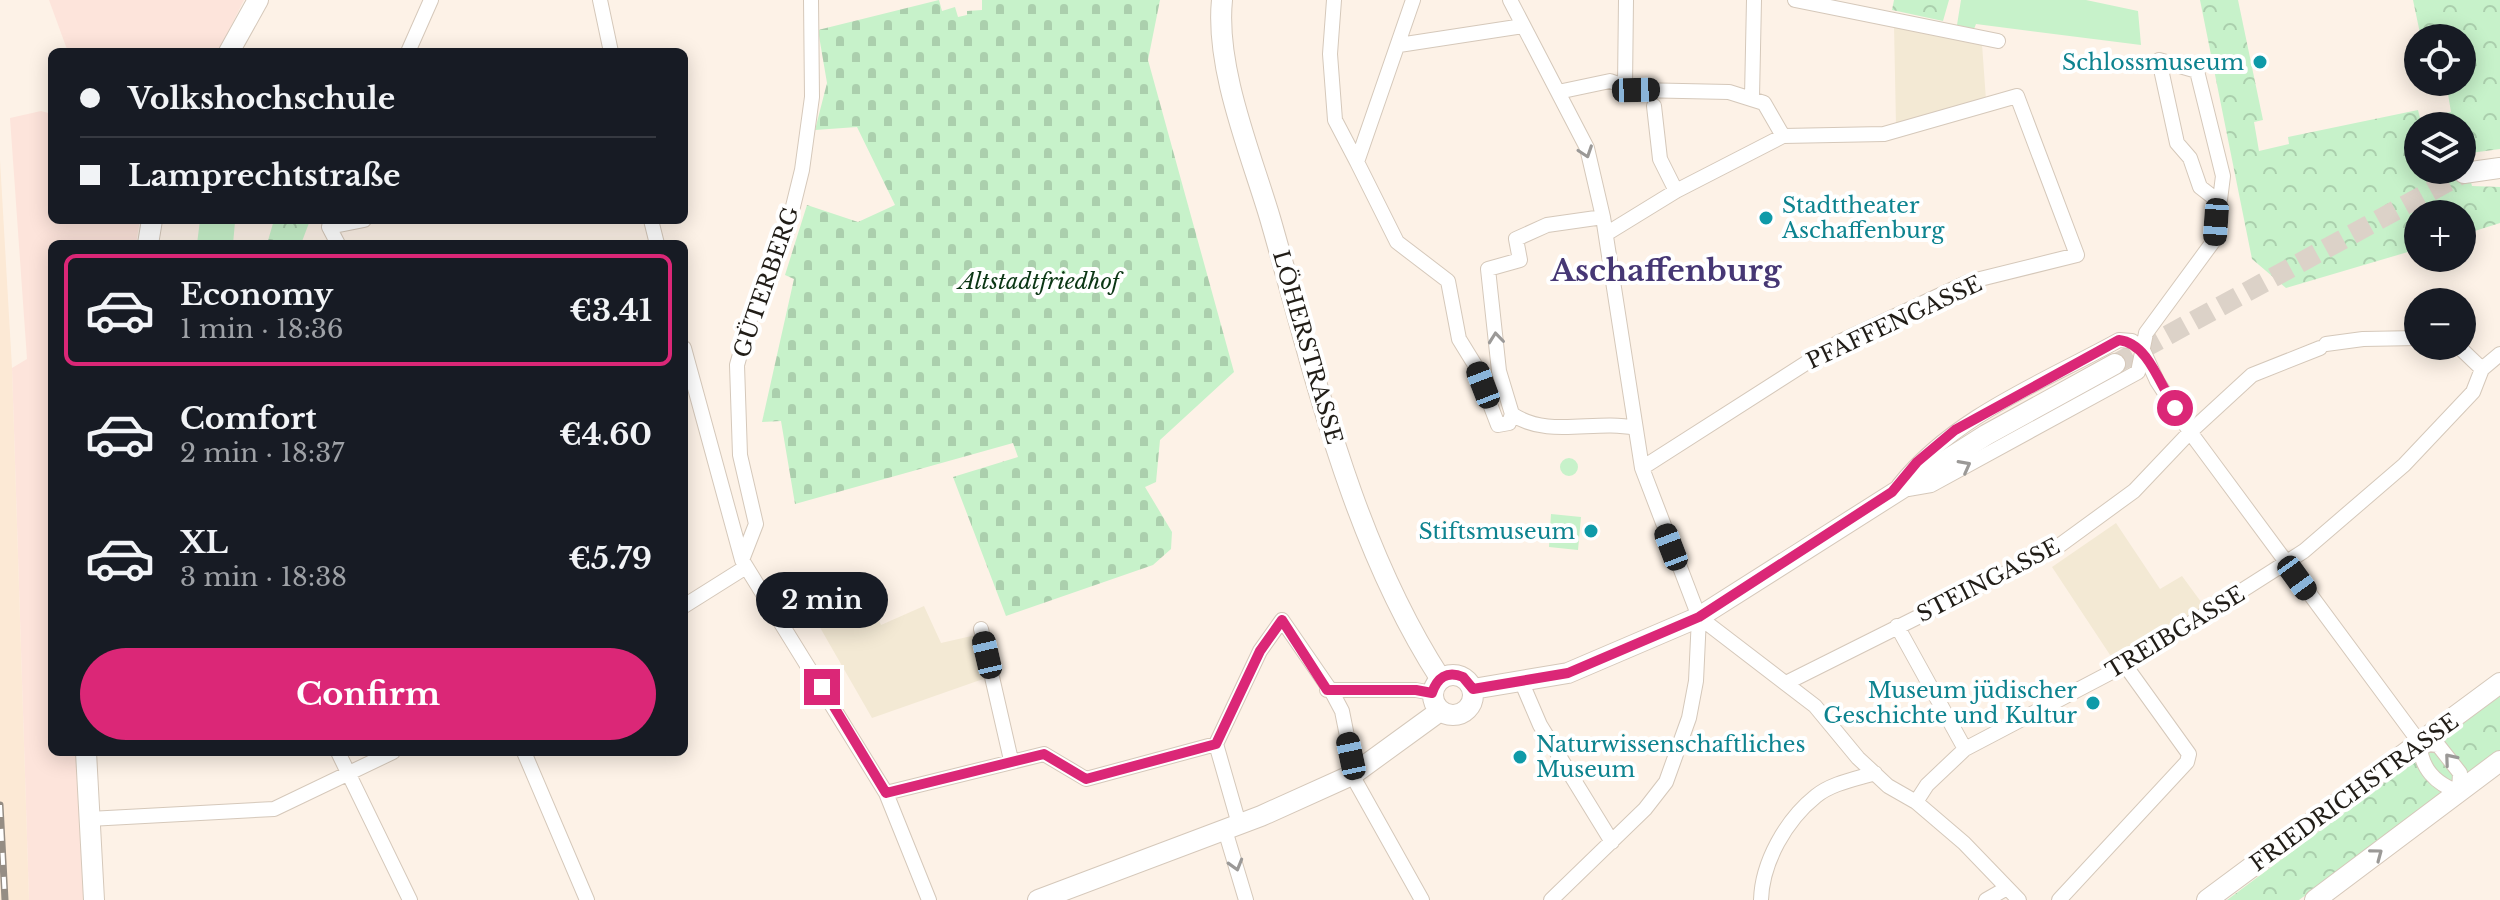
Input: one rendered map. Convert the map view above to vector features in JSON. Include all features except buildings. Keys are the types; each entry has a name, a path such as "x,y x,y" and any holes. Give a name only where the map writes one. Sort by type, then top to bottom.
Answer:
{"main road":[{"path":"231,48 258,0"},
{"name":"LÖHERSTRASSE","path":"1222,0 1224,48 1241,120 1336,445 1387,581 1437,694"},
{"path":"2476,171 2500,168"},
{"path":"1473,689 1522,683 1596,663 1699,617 1892,492 2115,364"},
{"path":"1038,900 1232,827 1351,765 1457,674 1473,689"},
{"name":"FRIEDRICHSTRASSE","path":"2207,900 2500,683"},
{"path":"1437,694 1456,715 1470,706 1473,689"},
{"path":"86,756 94,900"},
{"path":"2315,900 2500,761"}],"street":[{"path":"410,48 431,0"},
{"path":"600,0 610,48"},
{"name":"GÜTERBERG","path":"744,564 756,524 740,455 737,365 751,316 785,239 802,170 812,97 811,0"},
{"path":"1334,0 1330,54 1335,120 1397,242 1448,281 1459,339 1475,365 1498,425 1509,423 1512,414 1499,371 1488,269 1520,260 1516,239 1547,225 1603,217"},
{"path":"1357,162 1413,0"},
{"path":"1510,0 1587,148 1606,234 1642,468 1699,617 1696,681 1680,751 1666,782 1612,842 1551,900"},
{"path":"1625,86 1626,0"},
{"path":"1752,97 1754,0"},
{"path":"1795,0 1998,41"},
{"path":"1399,45 1523,26"},
{"path":"2138,372 2146,333 2215,239 2223,176 2197,71 2159,60 2177,143 2190,158 2200,187 2218,201"},
{"path":"1558,92 1575,85 1610,81 1654,97 1729,92 1764,103 1783,136 1676,191 1606,234"},
{"name":"PFAFFENGASSE","path":"1642,468 1839,342 1968,282 2077,255 2017,96 1884,134 1783,136"},
{"path":"1654,97 1660,159 1676,191"},
{"name":"STEINGASSE","path":"1788,682 2056,548 2134,491 2190,432 2252,375 2323,346 2363,339 2404,338"},
{"path":"1892,492 1917,462 1955,430 2119,340 2132,341 2142,348 2157,381 2190,432 2420,743 2420,759 2429,772 2442,786 2459,792 2460,773 2454,764 2438,745 2420,743"},
{"path":"2473,360 2482,369 2500,354"},
{"path":"688,362 744,564 886,793 929,900"},
{"name":"TREIBGASSE","path":"1916,802 1927,785 1965,749 2125,665 2286,564 2404,465 2473,392 2482,369"},
{"path":"1892,492 1931,485 2138,372"},
{"path":"2138,372 2157,381"},
{"path":"1512,414 1553,427 1614,423 1635,428"},
{"path":"688,603 744,564"},
{"path":"1699,617 1788,682 1815,706 1875,773 1916,802 1964,843 2019,900"},
{"path":"1246,900 1216,744 1260,651 1282,620 1342,711 1351,765 1418,899"},
{"path":"1897,626 1965,749"},
{"path":"981,629 1011,760"},
{"path":"2059,900 2187,762 2189,754 2125,665"},
{"path":"1522,683 1540,725 1612,842"},
{"path":"1327,690 1416,690 1437,694"},
{"path":"886,793 1044,754 1086,779 1216,744"},
{"path":"340,756 410,900"},
{"path":"89,819 274,809 384,756"},
{"path":"526,756 587,900"},
{"path":"1761,900 1765,867 1805,808 1830,788 1875,773"},
{"path":"1986,900 2007,888"}],"shaded area":[{"path":"49,0 244,0 220,48 67,48"},
{"path":"1894,25 1982,44 1986,100 1896,126"},
{"path":"41,111 48,113 48,224 139,224 137,240 48,240 48,756 79,756 86,900 29,900 12,368 27,359 10,118"},
{"path":"0,160 12,368 29,900 0,900"},
{"path":"2116,523 2160,589 2182,576 2207,610 2116,664 2052,567"},
{"path":"870,600 881,625 924,606 941,643 976,635 986,678 872,718 818,624"}],"green space":[{"name":"Altstadtfriedhof","path":"939,0 942,11 955,7 958,17 967,15 967,11 982,10 982,0 1160,0 1148,60 1234,372 1160,440 1156,482 1145,487 1172,532 1171,549 1153,565 1006,616 953,477 1018,457 1013,443 795,504 781,421 762,422 794,279 785,275 807,205 858,222 895,205 857,127 815,130 827,83 818,30"},
{"path":"1894,0 1949,0 1943,21 1892,10"},
{"path":"1961,0 2086,0 2138,11 2141,45 1976,24 1974,29 1957,25"},
{"path":"2200,0 2238,0 2263,120 2254,122 2259,151 2289,144 2288,137 2404,113 2404,184 2500,187 2500,223 2476,231 2476,200 2404,200 2404,253 2286,288 2252,259"},
{"path":"2413,0 2500,0 2500,149 2476,152 2476,112 2451,112 2448,96 2476,96 2476,24 2418,24"},
{"path":"200,224 235,224 233,240 198,240"},
{"path":"273,224 309,224 303,240 268,240"},
{"path":"1565,458 1573,458 1578,467 1576,474 1565,476 1560,471 1560,463"},
{"path":"1551,514 1581,517 1578,550 1549,547"},
{"path":"2500,696 2500,751 2299,900 2227,900"}],"tunnel":[{"path":"2115,364 2444,184"}],"railway":[{"path":"0,805 5,900"}],"place":[{"name":"Schlossmuseum","path":"2260,62"},
{"name":"Stadttheater Aschaffenburg","path":"1766,218"},
{"name":"Stiftsmuseum","path":"1591,531"},
{"name":"Museum jüdischer Geschichte und Kultur","path":"2093,703"},
{"name":"Naturwissenschaftliches Museum","path":"1520,757"}],"district":[{"name":"Aschaffenburg","path":"1666,271"}],"route":[{"path":"822,687 886,793 1044,754 1086,779 1216,744 1260,651 1282,620 1327,690 1416,690 1432,693 1440,678 1448,674 1463,677 1473,689 1568,673 1663,635 1699,617 1892,492 1917,462 1955,430 2119,340 2132,341 2142,348 2157,381 2175,408"}]}
